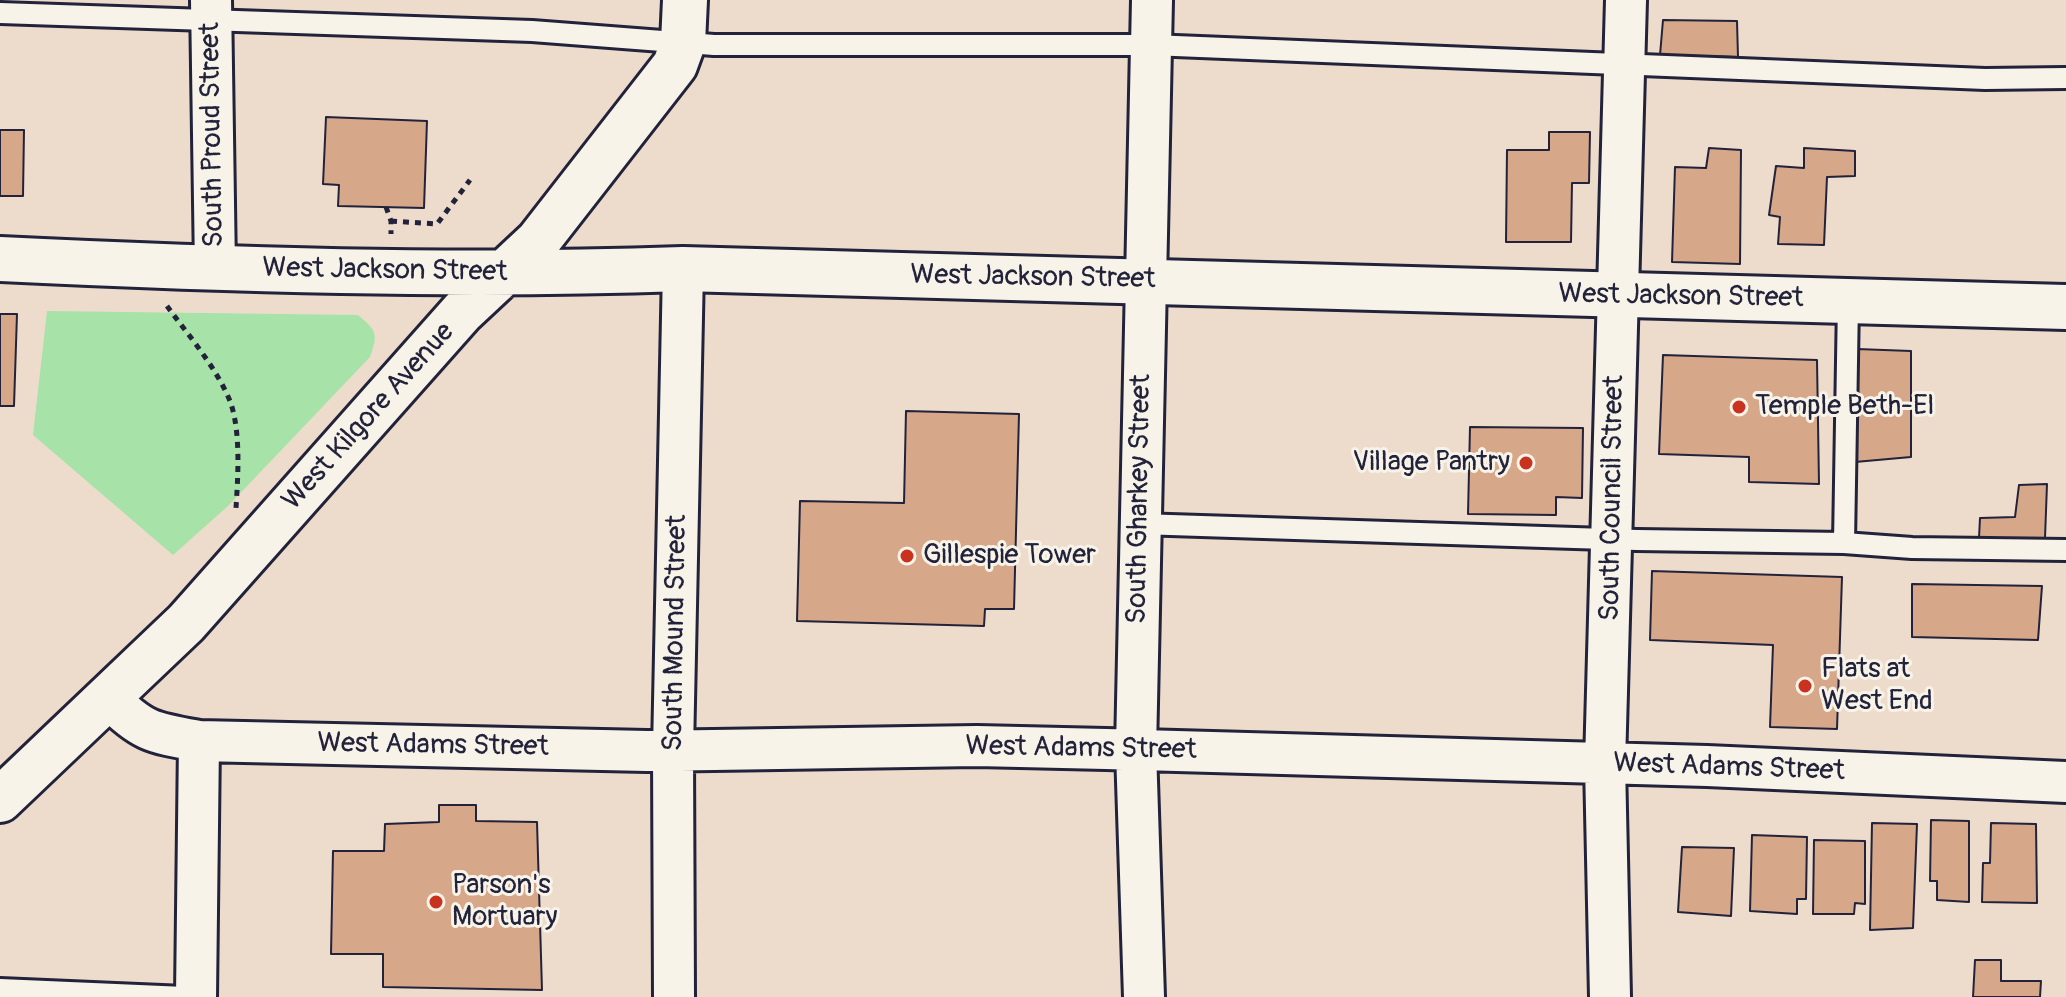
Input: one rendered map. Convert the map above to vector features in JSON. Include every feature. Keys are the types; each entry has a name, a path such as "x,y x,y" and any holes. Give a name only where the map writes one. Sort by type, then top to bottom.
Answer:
{"main road":[{"name":"West Kilgore Avenue","path":"0,800 186,623 462,312 538,241 675,65 683,43 685,0"},
{"name":"West Jackson Street","path":"0,259 215,269 551,274 683,269 2066,307"}],"street":[{"name":"South Gharkey Street","path":"1144,997 1136,750 1152,0"},
{"name":"South Council Street","path":"1610,997 1605,764 1614,538 1626,0"},
{"name":"South Proud Street","path":"211,10 215,269"},
{"name":"South Mound Street","path":"674,997 673,750 683,269"},
{"name":"West Adams Street","path":"109,698 130,720 154,733 199,741 591,750 977,746 1605,764 2066,782"},
{"path":"196,997 199,741"}],"lane":[{"path":"0,13 211,10 714,45 1151,45 1985,79 2066,78"},
{"path":"1844,543 1848,301"},
{"path":"1139,524 2066,550"},
{"path":"0,989 185,997"}],"path":[{"path":"391,221 437,224 470,180"},
{"path":"386,207 391,221 391,243"},
{"path":"167,305 207,361 230,402 239,460 236,512"}],"green space":[{"path":"47,311 358,315 372,329 375,338 370,357 228,506 173,555 33,435"}],"building":[{"path":"1663,20 1737,21 1738,57 1660,55"},
{"path":"326,117 427,121 424,208 338,206 339,185 323,184"},
{"path":"0,130 24,130 23,196 0,196"},
{"path":"1549,132 1590,132 1589,183 1572,183 1571,242 1506,242 1507,150 1549,150"},
{"path":"1709,148 1741,150 1740,264 1672,262 1675,167 1706,168"},
{"path":"1804,148 1855,151 1855,176 1827,177 1824,245 1778,244 1780,217 1769,215 1776,166 1804,168"},
{"path":"0,314 17,314 14,406 0,406"},
{"path":"1857,349 1911,351 1911,457 1855,462"},
{"name":"Temple Beth-El","path":"1663,355 1817,360 1819,484 1749,482 1749,457 1659,454"},
{"name":"Gillespie Tower","path":"906,411 1019,414 1014,609 985,609 984,626 797,621 800,501 904,503"},
{"name":"Village Pantry","path":"1470,427 1583,428 1582,498 1556,497 1556,515 1468,514"},
{"path":"2047,484 2045,538 1979,538 1980,518 2015,517 2019,485"},
{"name":"Flats at West End","path":"1652,571 1842,577 1837,729 1770,727 1773,645 1650,640"},
{"path":"1912,584 2042,586 2038,640 1912,637"},
{"name":"Parson's Mortuary","path":"439,805 476,805 476,821 537,822 542,990 383,987 383,954 331,954 333,851 384,851 385,824 439,822"},
{"path":"1931,820 1969,821 1969,902 1937,900 1937,881 1930,881"},
{"path":"1872,823 1917,824 1913,928 1870,930"},
{"path":"1991,823 2036,824 2037,903 1982,902 1983,863 1990,863"},
{"path":"1752,835 1807,837 1806,899 1797,899 1797,914 1750,911"},
{"path":"1814,840 1865,841 1865,904 1855,903 1854,914 1813,914"},
{"path":"1682,847 1734,848 1731,916 1678,912"},
{"path":"1975,960 2001,960 2001,981 2041,981 2040,997 1973,997"}],"place":[{"name":"Temple Beth-El","path":"1739,407"},
{"name":"Village Pantry","path":"1526,463"},
{"name":"Gillespie Tower","path":"907,556"},
{"name":"Flats at West End","path":"1805,686"},
{"name":"Parson's Mortuary","path":"436,902"}]}
